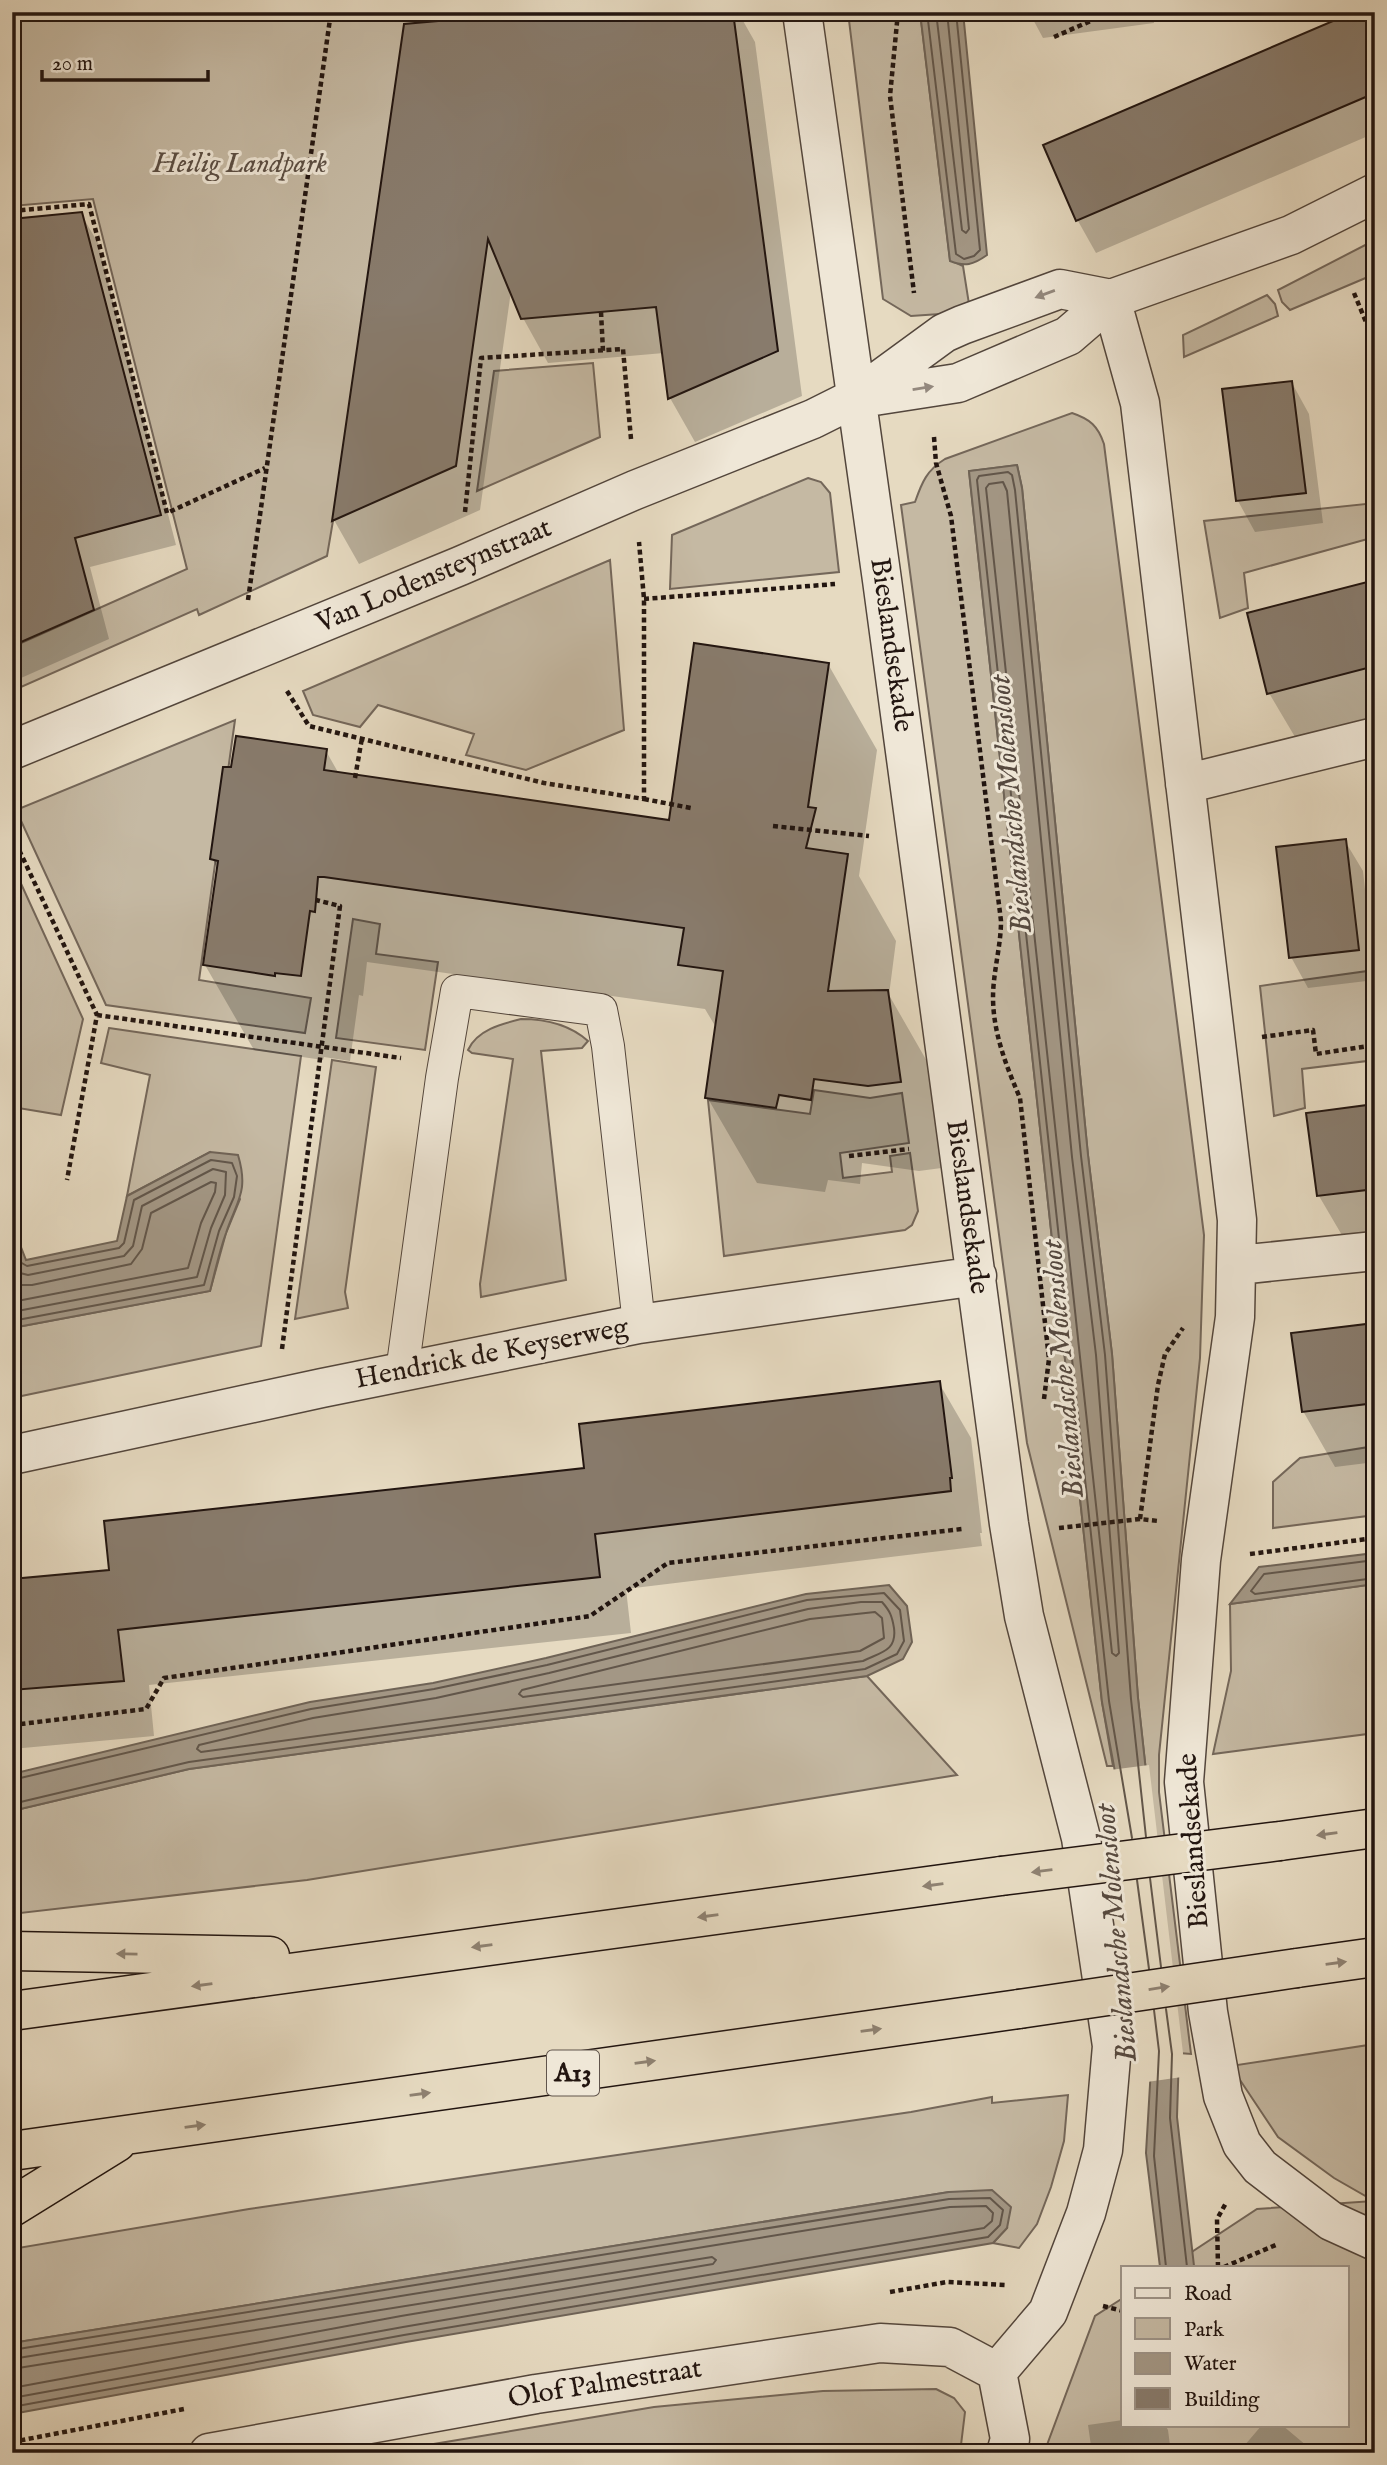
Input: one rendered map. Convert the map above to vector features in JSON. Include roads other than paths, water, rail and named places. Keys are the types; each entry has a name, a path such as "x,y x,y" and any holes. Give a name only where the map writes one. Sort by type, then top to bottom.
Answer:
{"highway":[{"path":"12,2011 1001,1876 1375,1828"},
{"path":"12,1951 391,1959"},
{"name":"A13","path":"12,2151 1375,1957"},
{"name":"A13","path":"12,2207 127,2136"}],"street":[{"name":"Bieslandsekade","path":"802,12 882,580 1009,1524 1024,1616 1081,1838 1112,2046 1103,2150 1086,2213 1048,2312 998,2372"},
{"name":"Van Lodensteynstraat","path":"855,398 958,383 1069,336 1111,299 1291,235 1375,193"},
{"name":"Van Lodensteynstraat","path":"12,751 460,566 635,490 813,419 855,398 953,328 1060,289 1111,299"},
{"name":"Bieslandsekade","path":"1111,299 1140,402 1237,1220 1237,1283 1201,1560 1184,1782 1208,2012 1223,2096 1242,2144 1260,2167 1331,2221 1375,2241"},
{"path":"1185,784 1375,737"},
{"path":"1237,1283 1375,1251"},
{"name":"Hendrick de Keyserweg","path":"12,1455 639,1324 977,1276"},
{"name":"Olof Palmestraat","path":"209,2453 536,2394 880,2343 950,2347 998,2372"},
{"path":"998,2372 1010,2439 1006,2453"}],"lane":[{"path":"402,1372 444,1066 457,991 601,1010 608,1046 639,1324"}],"water":[{"path":"920,12 963,12 987,255 969,264 950,261"},
{"name":"Bieslandsche Molensloot","path":"1017,465 1022,488 1088,1155 1112,1354 1138,1698 1179,2053 1177,2117 1194,2266 1160,2266 1146,2153 1152,2051 1121,1804 1102,1702 969,471"},
{"path":"210,1152 238,1155 242,1187 210,1291 12,1328 12,1224 26,1260 117,1241 127,1196"},
{"path":"1375,1553 1375,1584 1230,1604 1259,1567"},
{"path":"889,1585 907,1606 912,1642 903,1659 867,1676 189,1769 12,1811 12,1774 310,1702 433,1683 546,1658 806,1594"},
{"path":"992,2190 1011,2207 1007,2228 993,2243 406,2342 12,2414 12,2343 949,2192"}],"park label":[{"name":"Heilig Landpark","path":"240,164"}]}
